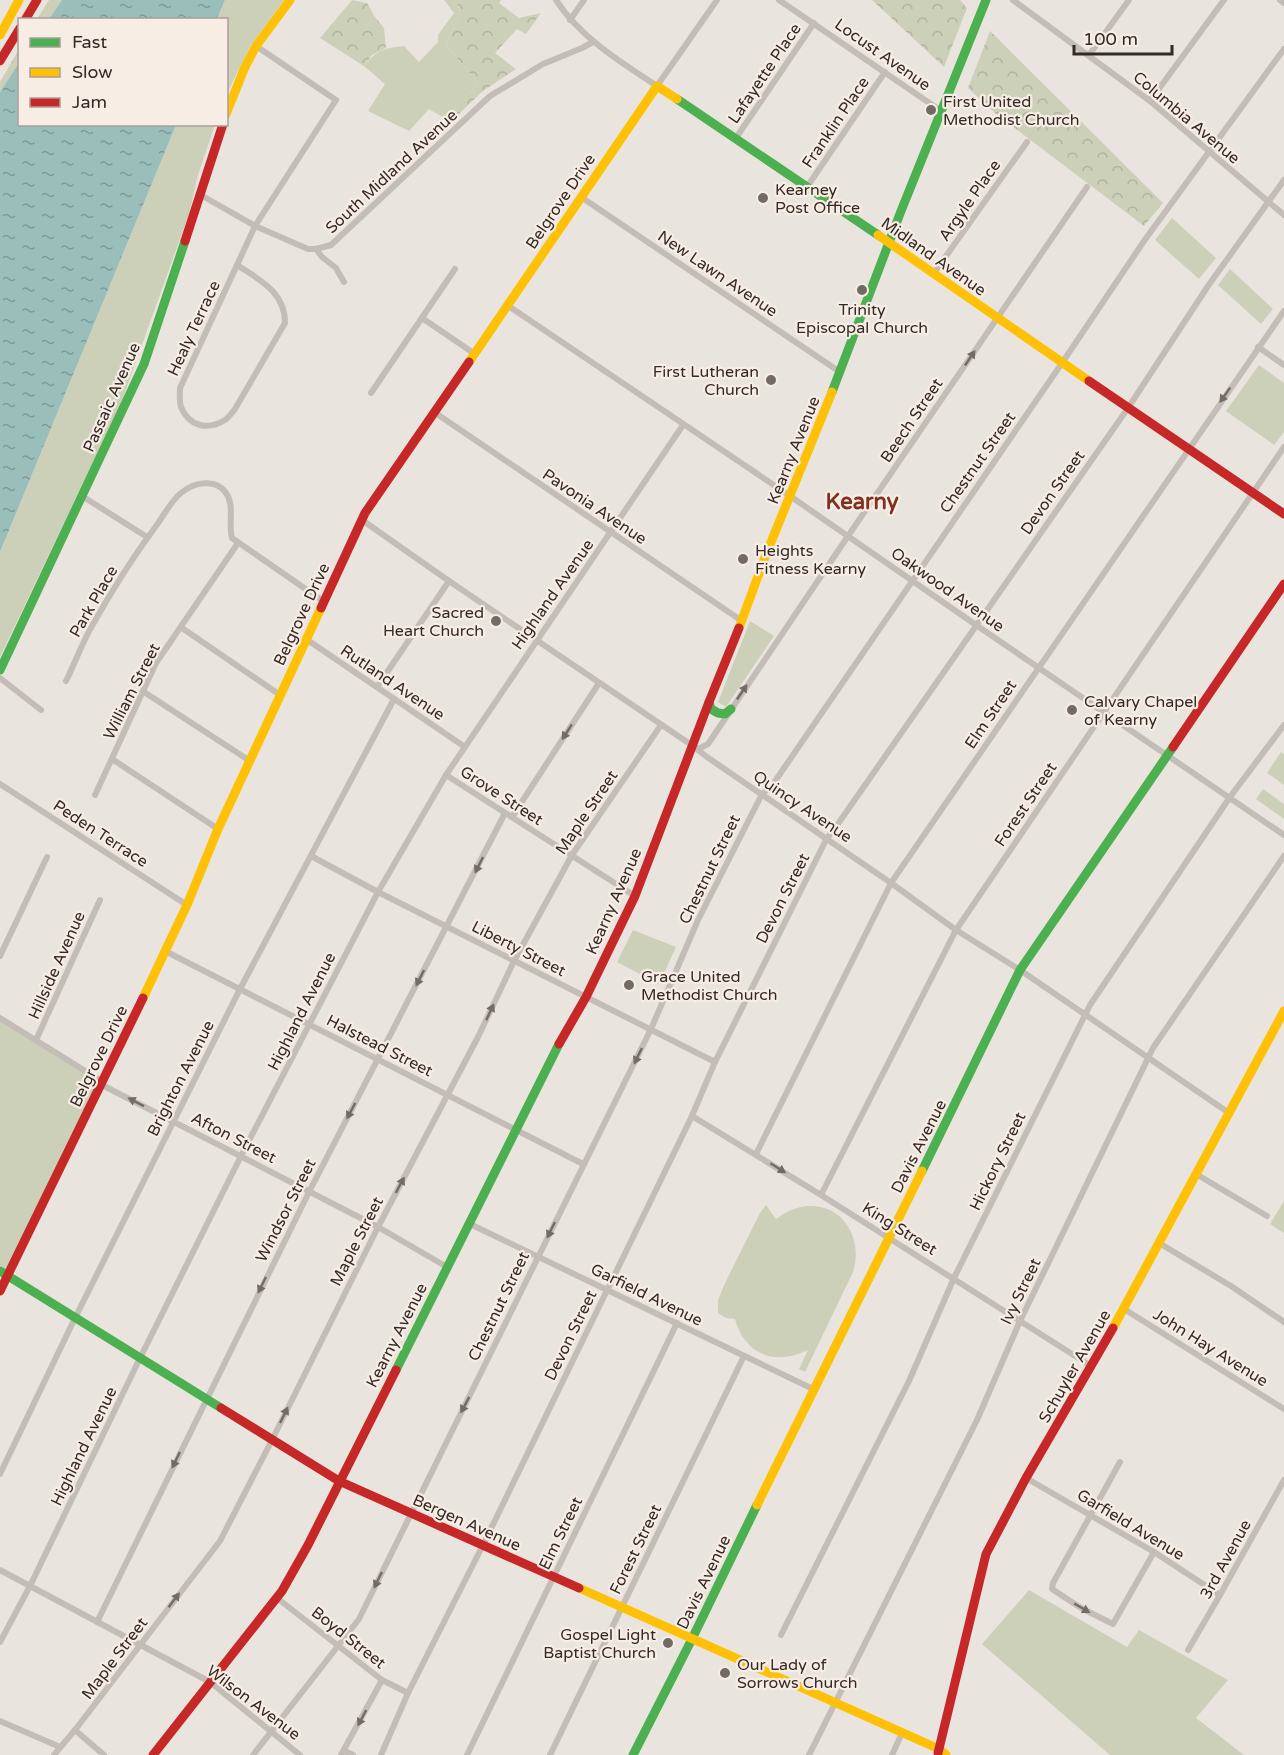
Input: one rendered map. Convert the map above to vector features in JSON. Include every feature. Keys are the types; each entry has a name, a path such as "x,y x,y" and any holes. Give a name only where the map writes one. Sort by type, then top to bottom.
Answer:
{"main road":[{"path":"0,20 10,0"},
{"path":"0,35 19,0"},
{"path":"26,18 37,0"},
{"path":"228,109 256,46 290,0"},
{"name":"Kearny Avenue","path":"153,1755 277,1598 308,1545 635,896 709,702 986,0"},
{"path":"0,61 18,31"},
{"name":"Midland Avenue","path":"657,86 1284,514"},
{"name":"Belgrove Drive","path":"0,1291 4,1274 102,1083 187,905 218,829 362,520 657,86"},
{"name":"Passaic Avenue","path":"0,670 144,364 222,126"},
{"name":"Davis Avenue","path":"633,1755 1020,970 1284,584"},
{"path":"709,702 711,709 717,713 725,714 731,709"},
{"name":"Schuyler Avenue","path":"941,1753 982,1566 991,1544 1026,1478 1124,1309 1284,1011"},
{"name":"Bergen Avenue","path":"4,1274 339,1481 902,1733 941,1753"}],"street":[{"name":"Midland Avenue","path":"556,0 570,20 593,42 657,86"},
{"path":"570,20 584,0"},
{"name":"Belgrove Drive","path":"657,86 717,0"},
{"name":"Locust Avenue","path":"779,0 941,111"},
{"name":"Columbia Avenue","path":"1013,0 1150,101 1284,215"},
{"path":"1089,55 1129,0"},
{"path":"1150,101 1224,0"},
{"path":"1280,0 1284,3"},
{"name":"Lafayette Place","path":"736,138 814,23"},
{"name":"South Midland Avenue","path":"199,194 255,226 308,249 331,245 490,96 543,64 593,42"},
{"name":"Healy Terrace","path":"237,265 276,293 285,310 285,323 235,410 225,420 208,426 197,425 188,419 180,405 180,388 255,226 336,100 256,46"},
{"name":"Chestnut Street","path":"253,1755 360,1619 651,1029 698,920 762,794 771,787 1144,241 1284,49"},
{"name":"Franklin Place","path":"807,187 885,72"},
{"name":"Argyle Place","path":"934,273 1027,142"},
{"name":"Devon Street","path":"381,1755 408,1694 692,1116 715,1062 827,838 1128,408 1208,286 1284,180"},
{"name":"Beech Street","path":"693,746 698,749 708,744 1088,187"},
{"name":"New Lawn Avenue","path":"581,197 840,372"},
{"path":"316,249 336,268 344,282"},
{"path":"371,393 455,269"},
{"name":"Oakwood Avenue","path":"507,305 1284,835"},
{"name":"Elm Street","path":"756,1154 891,883 1284,311"},
{"path":"422,318 475,354"},
{"path":"1258,347 1284,365"},
{"name":"Pavonia Avenue","path":"434,412 742,621"},
{"name":"Highland Avenue","path":"0,1642 30,1586 241,1156 378,892 446,775 683,425"},
{"name":"Forest Street","path":"821,1195 956,930 1284,447"},
{"name":"Park Place","path":"66,681 91,628 147,537 181,493 195,485 205,483 222,488 227,494 231,510 232,538 238,543"},
{"path":"82,496 147,537"},
{"name":"Quincy Avenue","path":"362,520 827,838 956,930 1020,970 1229,1113"},
{"path":"238,543 323,601"},
{"name":"William Street","path":"95,795 156,663 238,543"},
{"path":"377,687 449,581"},
{"path":"182,628 280,695"},
{"name":"Rutland Avenue","path":"306,639 465,747"},
{"path":"0,678 41,710"},
{"name":"Windsor Street","path":"97,1622 309,1191 447,926 508,815 599,683"},
{"path":"144,692 249,761"},
{"name":"Brighton Avenue","path":"0,1474 75,1318 240,989 394,699"},
{"name":"Maple Street","path":"54,1755 220,1541 378,1227 478,1037 514,961 572,855 661,725"},
{"name":"Hickory Street","path":"781,1635 909,1381 954,1278 1090,1005 1230,797 1281,735 1284,726"},
{"path":"112,759 218,829"},
{"name":"Grove Street","path":"446,775 635,896"},
{"name":"Peden Terrace","path":"0,784 187,905"},
{"name":"Liberty Street","path":"311,856 715,1062"},
{"name":"Ivy Street","path":"809,1755 977,1420 1020,1321 1153,1048 1284,856"},
{"path":"0,956 47,857"},
{"name":"Hillside Avenue","path":"36,1041 100,900"},
{"name":"Halstead Street","path":"165,951 583,1164"},
{"name":"Afton Street","path":"0,1018 102,1083 378,1227 447,1267"},
{"name":"King Street","path":"692,1116 954,1278 1091,1366"},
{"path":"1196,1174 1267,1216"},
{"name":"Garfield Avenue","path":"470,1224 813,1389"},
{"path":"1159,1243 1231,1286 1284,1322"},
{"name":"John Hay Avenue","path":"1124,1309 1284,1409"},
{"name":"Elm Street","path":"467,1755 677,1323"},
{"name":"Forest Street","path":"550,1755 744,1356"},
{"path":"1120,1462 1053,1583 1052,1589 1081,1608 1113,1624 1154,1552"},
{"name":"Garfield Avenue","path":"1026,1478 1154,1552 1220,1595"},
{"name":"3rd Avenue","path":"1188,1650 1284,1480"},
{"name":"Wilson Avenue","path":"0,1570 210,1682 300,1755"},
{"name":"Boyd Street","path":"277,1598 382,1680 408,1694"},
{"path":"353,1755 343,1753 382,1680"},
{"path":"0,1720 60,1747"},
{"path":"75,1730 105,1755"},
{"path":"891,1755 902,1733"}],"green space":[{"path":"49,0 62,0 50,18 38,18"},
{"path":"225,0 284,0 251,45 228,91 228,18 218,18"},
{"path":"352,0 367,3 384,28 386,48 372,55 364,66 320,38"},
{"path":"444,0 457,0 460,13 446,45 478,83 446,119 429,109 409,131 368,111 385,84 364,66 381,51 404,46 419,62 438,42 438,35 454,13"},
{"path":"457,0 501,0 499,3 519,18 541,13 526,34 517,29 495,53 516,69 483,91 448,124 446,119 478,83 446,45 460,13"},
{"path":"872,0 960,0 967,8 944,67"},
{"path":"990,31 1163,203 1144,226 995,113 968,88"},
{"path":"18,51 18,65 0,92 0,82"},
{"path":"176,126 215,126 198,175 189,214 121,403 0,657 0,552"},
{"path":"1172,218 1216,258 1199,279 1155,240"},
{"path":"1230,269 1273,309 1261,324 1218,285"},
{"path":"1259,365 1284,383 1284,432 1274,445 1226,411"},
{"path":"750,621 774,636 726,707 718,702"},
{"path":"1281,752 1284,754 1284,785 1267,773"},
{"path":"1263,789 1284,804 1284,819 1256,799"},
{"path":"633,930 676,947 659,984 617,962"},
{"path":"0,1018 101,1081 8,1279 0,1274"},
{"path":"1284,1201 1284,1233 1270,1224"},
{"path":"766,1205 776,1219 797,1208 811,1206 824,1208 835,1213 844,1222 855,1244 856,1258 853,1272 805,1372 799,1369 808,1350 784,1357 763,1354 746,1341 735,1319 726,1318 718,1313 718,1300 725,1283"},
{"path":"1029,1590 1127,1647 1139,1630 1228,1680 1196,1718 1244,1755 1110,1755 982,1644"}],"water":[{"path":"62,0 225,0 217,18 50,18"},
{"path":"18,65 18,126 176,126 0,552 0,92"}],"traffic: fast":[{"path":"832,392 901,211 986,0"},
{"path":"677,99 878,235"},
{"path":"0,670 144,364 185,241"},
{"path":"709,702 711,709 718,713 725,714 731,709"},
{"path":"922,1171 1020,970 1173,747"},
{"path":"396,1370 559,1044"},
{"path":"0,1271 221,1408"},
{"path":"633,1755 757,1505"}],"traffic: slow":[{"path":"0,35 19,0"},
{"path":"228,109 256,46 290,0"},
{"path":"469,362 657,86 677,99"},
{"path":"878,235 1089,381"},
{"path":"739,628 765,557 832,392"},
{"path":"143,998 187,905 218,829 321,608"},
{"path":"1113,1328 1284,1011"},
{"path":"757,1505 922,1171"},
{"path":"579,1588 939,1749 946,1755"}],"traffic: jam":[{"path":"26,18 37,0"},
{"path":"0,61 18,31"},
{"path":"185,241 222,126"},
{"path":"321,608 365,513 469,362"},
{"path":"1089,381 1284,514"},
{"path":"1173,747 1284,584"},
{"path":"559,1044 586,997 635,896 739,628"},
{"path":"0,1291 143,998"},
{"path":"938,1753 986,1554 1026,1478 1113,1328"},
{"path":"153,1755 282,1591 308,1545 396,1370"},
{"path":"221,1408 339,1481 579,1588"}],"place":[{"name":"First United Methodist Church","path":"931,110"},
{"name":"Kearney Post Office","path":"763,198"},
{"name":"Trinity Episcopal Church","path":"862,290"},
{"name":"First Lutheran Church","path":"771,380"},
{"name":"Heights Fitness Kearny","path":"743,559"},
{"name":"Sacred Heart Church","path":"496,621"},
{"name":"Calvary Chapel of Kearny","path":"1072,710"},
{"name":"Grace United Methodist Church","path":"629,985"},
{"name":"Gospel Light Baptist Church","path":"668,1643"},
{"name":"Our Lady of Sorrows Church","path":"725,1673"}],"district":[{"name":"Kearny","path":"862,501"}]}
